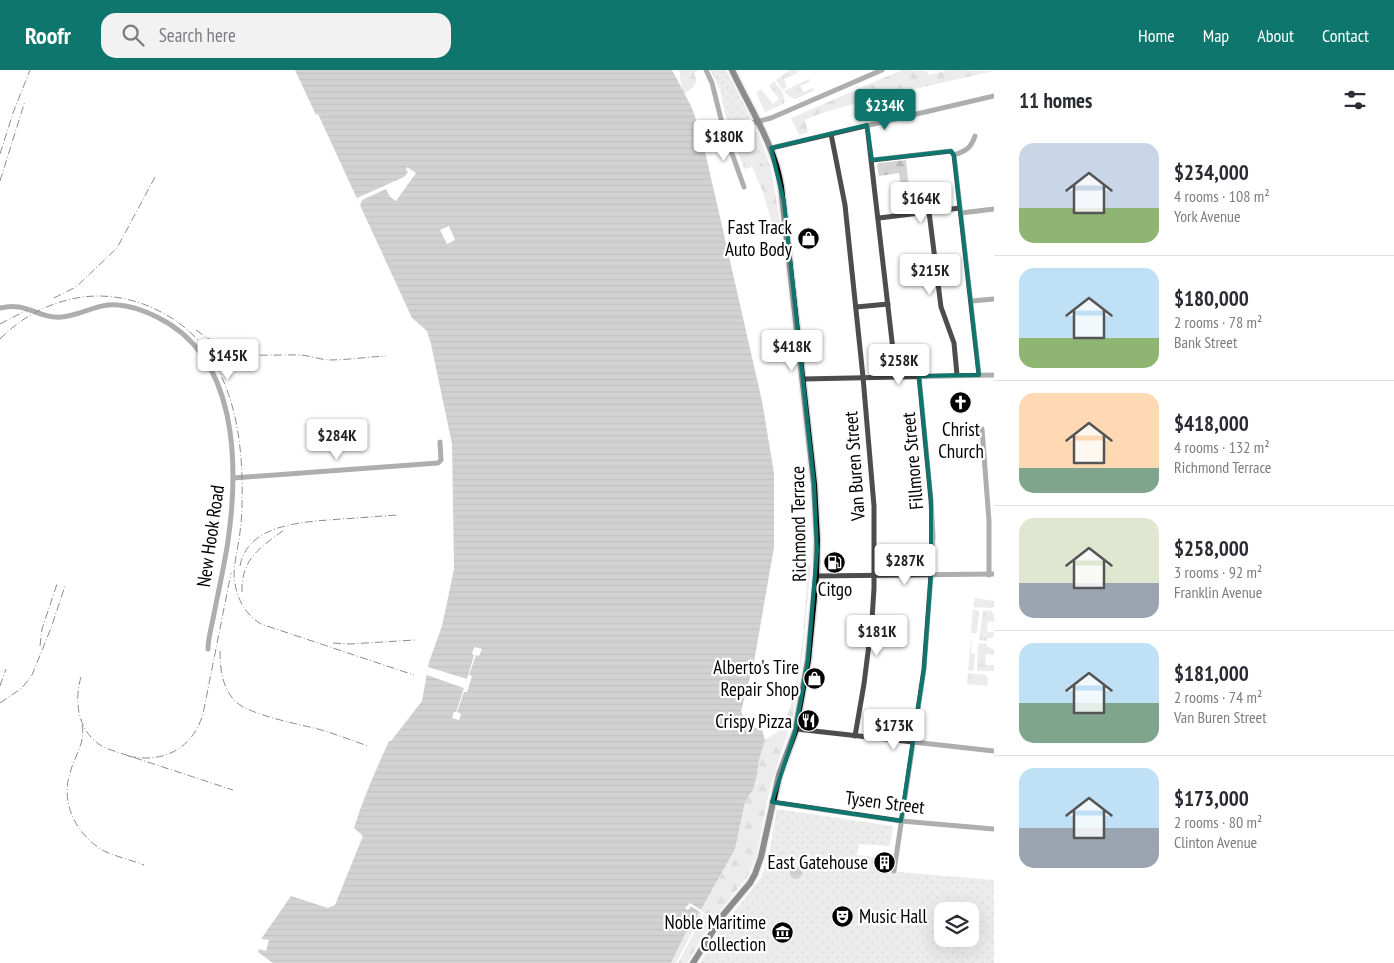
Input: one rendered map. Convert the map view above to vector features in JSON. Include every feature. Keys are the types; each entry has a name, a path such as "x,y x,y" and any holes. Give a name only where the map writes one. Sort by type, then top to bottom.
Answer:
{"main road":[{"name":"Richmond Terrace","path":"693,963 723,914 754,877 760,860 779,775 796,729 808,660 816,576 816,513 803,378 778,168 760,122 732,70"}],"street":[{"path":"706,70 712,84 724,131 744,187"},
{"path":"724,131 760,122 882,70"},
{"path":"771,148 994,96"},
{"path":"867,125 896,376"},
{"name":"Van Buren Street","path":"831,134 845,204 864,377 874,506 874,588 868,648 854,736"},
{"path":"872,160 966,151 972,146 975,136"},
{"path":"952,153 972,301 979,375"},
{"path":"879,218 929,212 994,209"},
{"path":"929,212 941,307 954,343 957,376"},
{"path":"972,301 994,299"},
{"name":"New Hook Road","path":"0,308 20,306 43,315 63,317 94,307 116,304 141,310 180,331 208,364 221,392 230,441 233,478 228,542 208,649"},
{"path":"856,308 888,304"},
{"path":"803,378 994,375"},
{"name":"Fillmore Street","path":"894,871 924,669 933,536 932,500 919,376"},
{"path":"816,576 991,574 982,430"},
{"path":"233,478 438,463 441,460 440,442"},
{"path":"796,729 994,751"},
{"name":"Tysen Street","path":"772,802 901,821 994,829"}],"highlighted area":[{"path":"867,125 872,160 951,151 954,155 979,375 919,376 931,500 931,575 924,669 901,821 772,802 795,732 808,660 817,550 814,484 784,202 771,148"}],"green space":[{"path":"679,70 699,70 694,73 697,81 684,94 682,88"},
{"path":"710,70 726,70 751,118 735,122 728,120 720,89"},
{"path":"790,70 801,70 784,79 787,87 783,90 776,80"},
{"path":"902,70 926,71 929,75 948,70 994,71 870,99 819,114 805,120 808,133 799,135 791,118"},
{"path":"809,79 810,82 800,86 803,92 813,88 814,91 795,99 784,91"},
{"path":"774,81 783,94 784,104 765,112 756,93 761,89 773,104 779,99 769,86"},
{"path":"758,132 771,169 754,160 751,164 752,167 744,169 733,136"},
{"path":"754,160 771,169 782,234 775,235 763,192 751,164"},
{"path":"906,160 909,189 901,190 899,173 879,176 877,165 879,163"},
{"path":"811,564 803,648 793,716 770,787 756,857 748,876 716,916 711,914 709,916 701,911 735,849 745,802 753,790 765,740 775,734 784,722 792,703 801,655 808,566"},
{"path":"975,598 994,601 994,607 973,607"},
{"path":"973,609 979,611 977,633 971,633"},
{"path":"983,610 991,611 994,614 994,622 988,621 987,632 994,632 994,637 987,641 979,640"},
{"path":"971,640 971,653 975,654 974,670 968,671"},
{"path":"980,643 987,644 987,646 994,650 994,655 986,654 985,665 994,665 994,671 977,671 978,645"},
{"path":"968,673 986,675 988,678 987,686 967,684"},
{"path":"777,809 893,826 890,846 859,844 857,855 888,859 887,871 994,880 994,963 700,963 720,929 761,878 768,858"},
{"path":"700,912 702,914 676,963 671,963 685,934"},
{"path":"704,914 708,918 707,920 710,925 687,963 678,963"}],"shaded area":[{"path":"295,70 672,70 692,108 701,134 762,401 774,473 774,547 754,662 741,711 747,725 762,730 765,740 757,775 753,790 745,802 735,849 701,910 690,903 685,908 688,910 691,906 700,912 685,934 671,963 273,963 258,952 259,949 266,951 269,940 261,939 291,896 328,908 335,905 363,836 354,828 375,773 389,741 391,741 422,701 429,662 442,626 454,569 452,444 427,331 412,318 318,114 316,115"},
{"path":"794,867 798,867 802,873 798,879 794,879 790,875 790,871"}],"pier":[{"path":"407,167 416,173 396,201 390,197 386,189 362,200 360,206 357,198 404,177 408,172 406,170"},
{"path":"449,226 455,240 447,244 440,230"},
{"path":"474,647 482,649 479,656 476,655 469,675 472,676 467,692 464,692 457,712 461,714 459,720 452,718 464,688 427,675 428,667 467,679 474,655 472,654"}],"railway":[{"path":"0,154 13,113 30,70"},
{"path":"0,181 25,101"},
{"path":"54,298 76,287 117,248 155,177"},
{"path":"0,339 21,321 45,308 71,299 98,296 132,300 163,313 186,329 204,348 218,370 229,395 236,421 240,448 242,502 234,579 238,596 244,607 251,617 261,624 414,675"},
{"path":"0,324 27,310"},
{"path":"196,330 224,347 246,354 301,355 328,360 386,356"},
{"path":"240,566 245,551 254,541 281,527 312,521 398,515"},
{"path":"242,592 242,581 248,563 259,549 284,530"},
{"path":"128,756 154,758 175,751 192,736 198,726 203,714 231,573"},
{"path":"40,646 42,629 57,584"},
{"path":"0,703 22,688 32,675 65,586"},
{"path":"333,643 350,644 415,640"},
{"path":"220,651 221,671 227,690 235,701 242,706 262,715 318,729 368,746"},
{"path":"0,686 6,669"},
{"path":"81,677 78,708 85,728 98,744 108,749 233,790"},
{"path":"82,725 81,743 67,784 67,796 73,818 94,845 104,851 144,865"}],"place":[{"name":"Fast Track Auto Body","path":"808,238"},
{"name":"Christ Church","path":"961,403"},
{"name":"Citgo","path":"835,563"},
{"name":"Alberto's Tire Repair Shop","path":"815,678"},
{"name":"Crispy Pizza","path":"808,721"},
{"name":"East Gatehouse","path":"884,862"},
{"name":"Music Hall","path":"843,916"},
{"name":"Noble Maritime Collection","path":"782,933"}]}
